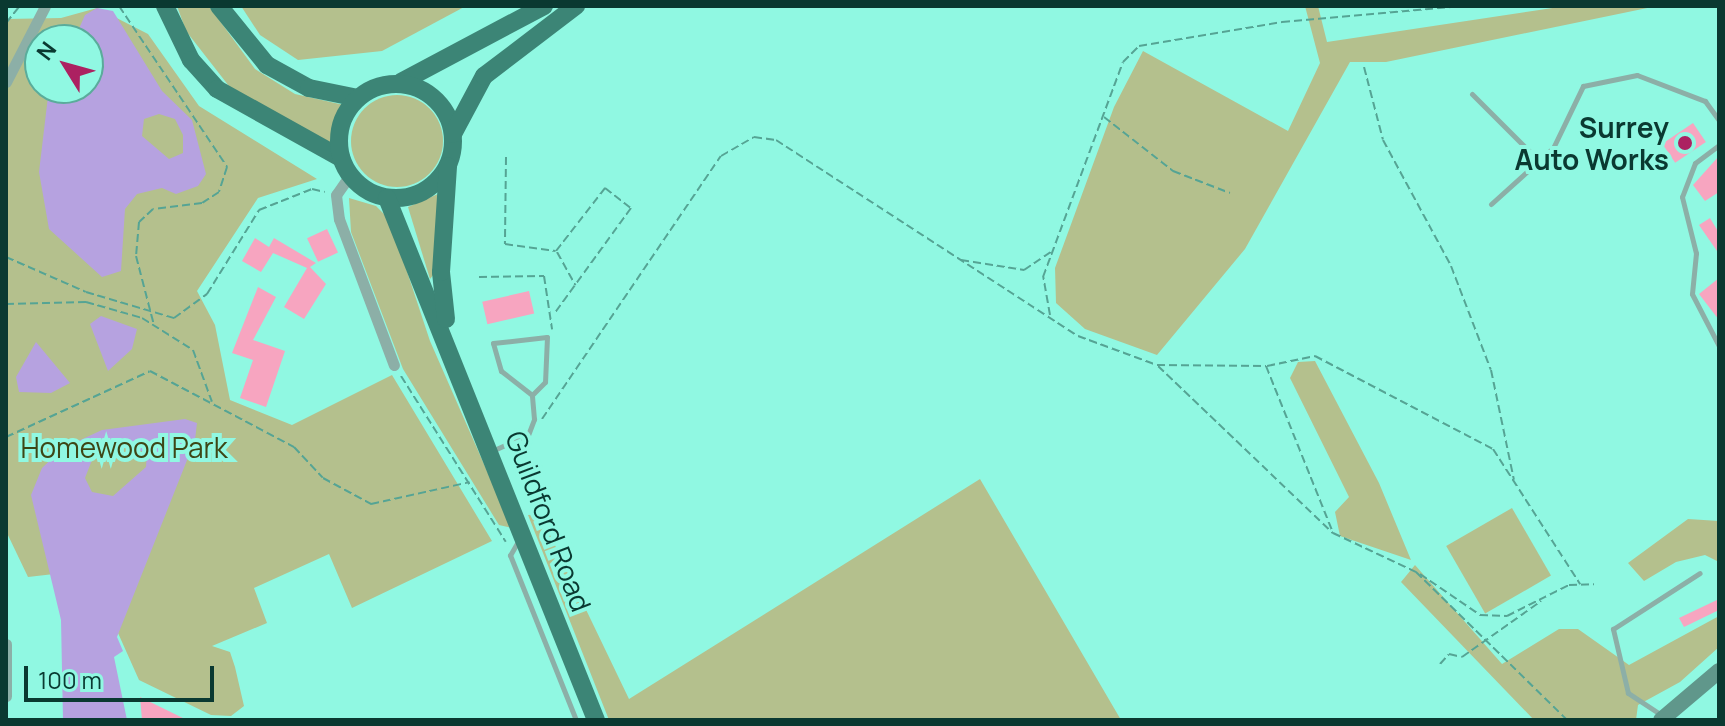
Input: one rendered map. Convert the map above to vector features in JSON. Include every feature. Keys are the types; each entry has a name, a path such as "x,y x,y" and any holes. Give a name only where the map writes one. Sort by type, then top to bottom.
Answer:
{"main road":[{"path":"165,6 191,60 217,89 341,158"},
{"path":"219,6 267,65 309,88 358,98 401,82 544,6"},
{"path":"358,98 340,132 341,158 350,175 387,198 424,191 448,166 453,134 484,76 576,6"},
{"path":"401,82 433,98 453,134"},
{"name":"Guildford Road","path":"448,166 440,281 450,341"},
{"name":"Guildford Road","path":"387,198 450,341 493,450 516,541 596,720"},
{"path":"1662,718 1719,671"}],"street":[{"path":"6,82 45,6"},
{"path":"350,175 336,195 394,365"},
{"path":"6,644 6,696"}],"lane":[{"path":"1491,204 1553,148 1583,86 1637,75 1705,101 1719,120"},
{"path":"1472,94 1538,160"},
{"path":"1719,145 1695,163 1682,197 1696,253 1692,294 1719,346"},
{"path":"493,450 528,435 532,395 545,382 550,346 547,337 530,336 493,343 501,371 532,395"},
{"name":"Guildford Road","path":"516,541 576,720"},
{"path":"1662,718 1628,693 1613,629 1700,573"}],"path":[{"path":"6,23 20,6"},
{"path":"119,6 227,167 219,192 202,203 144,213 136,256 154,325"},
{"path":"1051,316 1043,277 1123,62 1139,46 1282,22 1462,6"},
{"path":"1364,67 1383,140 1451,266 1491,370 1514,480"},
{"path":"1103,116 1173,171 1230,193"},
{"path":"528,435 737,142 776,140 1078,336 1157,365 1266,366 1315,356 1493,449 1580,584"},
{"path":"506,157 505,244 556,251"},
{"path":"554,314 631,208 605,188 556,251"},
{"path":"6,257 86,292 174,318 207,294 259,210 312,189 336,195"},
{"path":"556,251 575,285"},
{"path":"957,259 1024,270 1053,251"},
{"path":"479,277 544,276 554,314 550,346"},
{"path":"6,304 86,302 154,325 193,350 213,405"},
{"name":"Guildford Road","path":"394,365 470,482 516,541"},
{"path":"1157,365 1333,533 1416,572 1480,615 1507,616 1548,595 1580,584 1594,584"},
{"path":"1266,366 1333,533"},
{"path":"6,437 150,371 294,447 323,478 371,504 470,482"},
{"path":"1416,572 1482,642 1567,720"},
{"path":"1440,664 1482,642 1548,595"}],"green space":[{"path":"177,6 209,6 255,69 295,94 344,105 334,146 232,90 186,31"},
{"path":"241,6 466,6 382,51 298,60 260,35"},
{"path":"1305,6 1318,6 1327,42 1566,6 1657,6 1386,62 1350,62 1245,249 1157,355 1085,329 1056,303 1055,268 1114,107 1143,51 1288,131 1320,63"},
{"name":"Homewood Park","path":"97,8 148,34 199,106 317,179 258,198 197,291 215,325 230,400 292,425 392,375 492,541 352,608 329,554 254,588 267,623 212,646 230,652 235,667 244,706 231,716 211,715 139,680 118,633 141,564 28,577 6,531 6,19 61,18"},
{"path":"397,95 415,98 430,108 440,123 443,141 440,159 430,174 415,184 397,187 379,184 364,174 354,159 351,141 354,123 364,108 379,98"},
{"path":"438,194 434,274 430,279 408,207"},
{"path":"349,198 376,206 390,220 430,341 512,528 499,525 403,369 351,232"},
{"path":"1315,361 1379,483 1411,560 1340,536 1335,512 1349,497 1290,378 1298,362"},
{"path":"980,479 1121,720 609,720 528,515 540,514 629,699"},
{"path":"1512,508 1551,576 1485,614 1446,546"},
{"path":"1688,519 1719,521 1719,562 1705,555 1676,562 1644,581 1628,563"},
{"path":"1415,565 1502,664 1559,629 1578,629 1629,665 1719,616 1719,647 1680,682 1638,705 1636,720 1534,720 1401,582"}],"shaded area":[{"path":"97,8 113,11 162,91 192,120 206,174 198,186 176,194 162,188 137,194 125,209 121,271 102,277 49,229 39,172 47,104 104,104 104,24 81,24 85,15","holes":["159,114 175,119 183,135 183,153 169,159 142,136 144,119"]},
{"path":"101,316 137,329 132,349 108,371 90,324"},
{"path":"36,342 70,383 51,393 19,392 16,377"},
{"path":"185,419 197,423 195,440 117,637 123,651 114,657 127,720 63,720 61,620 31,495 42,468 63,448 102,430","holes":["115,442 147,453 146,467 113,496 92,492 85,478 92,460"]}],"building":[{"name":"Surrey Auto Works","path":"1693,123 1706,142 1675,163 1662,144"},
{"path":"1719,156 1719,192 1705,201 1693,185"},
{"path":"1710,218 1719,233 1719,254 1699,225"},
{"path":"327,229 338,253 318,262 307,238"},
{"path":"255,238 269,247 274,238 316,263 310,267 326,284 304,319 284,307 307,268 273,253 261,272 242,261"},
{"path":"1719,278 1719,320 1699,294"},
{"path":"258,287 276,297 253,340 285,351 266,407 240,398 253,360 232,353"},
{"path":"529,291 534,313 487,324 482,302"},
{"path":"1719,599 1719,610 1684,627 1679,618"},
{"path":"140,697 187,720 142,720"}],"place":[{"name":"Surrey Auto Works","path":"1685,143"}]}
